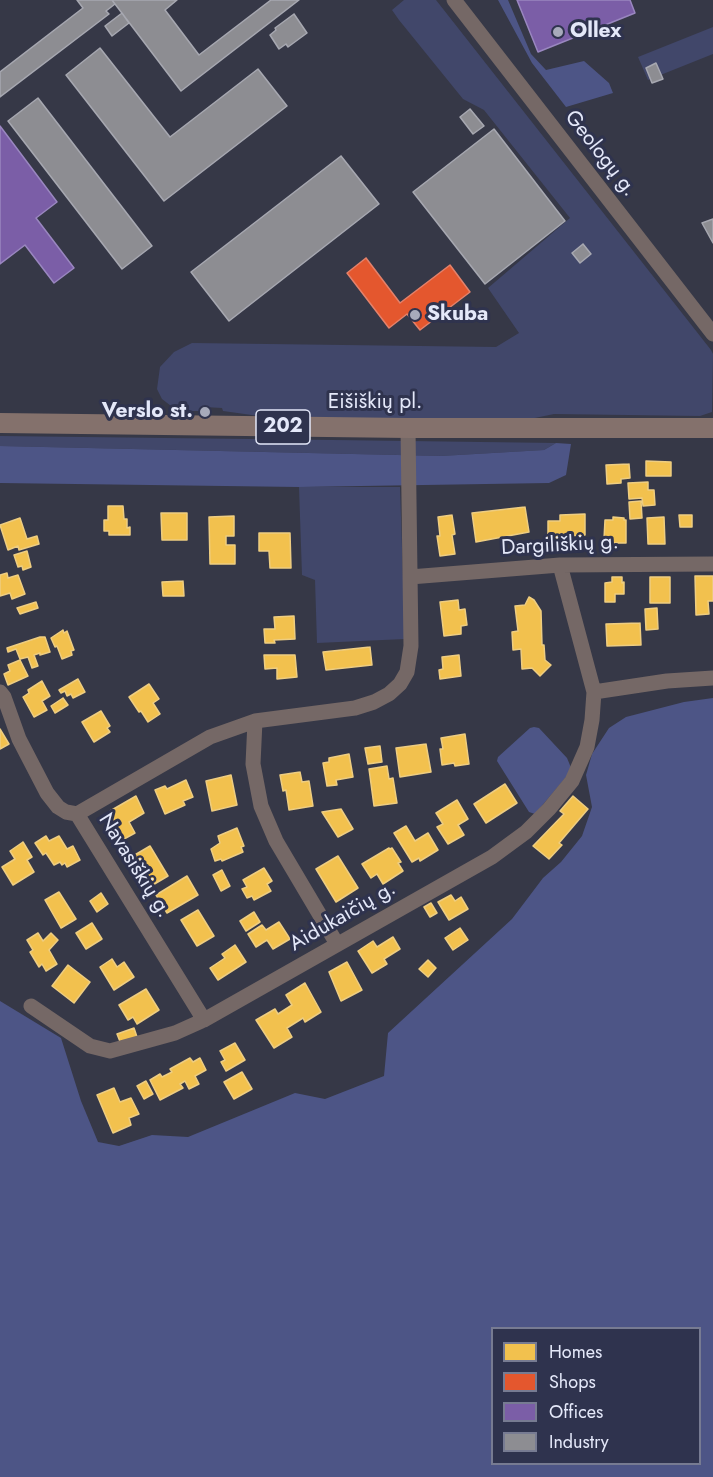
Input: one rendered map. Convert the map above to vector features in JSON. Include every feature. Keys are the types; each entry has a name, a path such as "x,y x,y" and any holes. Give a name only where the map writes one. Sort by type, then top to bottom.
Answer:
{"main road":[{"name":"Eišiškių pl.","path":"0,423 408,428 713,428"}],"street":[{"name":"Geologų g.","path":"454,0 713,334"},
{"name":"Navasiškių g.","path":"204,1020 77,814 198,743 255,721 355,708 389,694 400,684 407,672 411,646 408,428"},
{"name":"Dargiliškių g.","path":"410,577 560,565 713,564"},
{"name":"Aidukaičių g.","path":"32,1006 90,1046 110,1051 175,1033 204,1020 492,856 526,832 572,781 587,747 592,720 594,692 560,565"},
{"path":"594,692 667,681 713,678"},
{"path":"0,692 4,697 19,739 47,793 58,807 66,812 77,814"},
{"path":"255,721 253,764 261,806 276,841 337,944"}],"shaded area":[{"path":"404,0 436,0 711,350 713,354 712,412 700,416 554,414 530,419 261,419 259,416 223,411 222,408 204,407 204,411 182,411 175,409 162,399 157,389 160,367 174,352 192,343 496,347 519,333 488,288 570,218 484,110 463,99 399,20 392,10"},
{"path":"498,0 508,0 531,54 546,70 584,61 609,83 613,93 566,107 532,63"},
{"path":"713,27 713,54 648,80 638,57"},
{"path":"0,436 556,443 544,450 441,456 0,446"},
{"path":"556,443 571,444 566,475 549,483 299,487 0,483 0,446 441,456 544,450"},
{"path":"299,487 400,487 405,639 317,643 315,580 302,575"},
{"path":"713,698 713,1477 0,1477 0,1001 61,1038 81,1101 98,1142 119,1146 152,1135 188,1137 295,1093 325,1099 384,1076 388,1033 512,919 543,878 561,862 582,836 592,807 586,775 592,754 609,728 626,717 684,702"},
{"path":"534,727 539,728 567,758 572,770 535,814 529,812 497,761 498,757"}],"building: Homes":[{"path":"646,461 671,462 671,476 646,476"},
{"path":"629,464 630,478 621,479 621,483 607,484 606,465"},
{"path":"648,482 648,490 654,490 655,505 643,506 642,498 629,499 628,483"},
{"path":"641,501 642,518 630,519 629,502"},
{"path":"108,506 123,506 124,519 127,519 127,528 130,527 130,535 109,535 109,531 104,531 104,520 108,520"},
{"path":"525,507 529,532 476,542 472,513"},
{"path":"161,513 187,513 187,540 162,540"},
{"path":"585,514 585,535 563,536 563,543 548,544 548,521 560,521 560,515"},
{"path":"452,515 455,554 440,556 437,536 440,536 438,517"},
{"path":"679,515 692,515 692,527 680,527"},
{"path":"234,516 234,536 226,536 226,545 235,545 235,564 210,564 209,517"},
{"path":"613,517 626,520 626,543 610,543 610,539 604,539 605,520 613,520"},
{"path":"664,517 665,544 648,544 647,518"},
{"path":"20,518 27,539 37,536 39,544 19,550 18,546 8,550 0,525"},
{"path":"259,533 290,533 291,568 270,568 269,551 259,551"},
{"path":"27,551 31,567 23,570 22,566 18,567 14,555"},
{"path":"7,573 8,578 18,575 25,594 12,599 10,593 0,596 0,575"},
{"path":"695,576 713,576 713,601 708,601 709,614 696,615"},
{"path":"612,577 622,577 624,594 615,594 615,602 605,602 605,583 612,582"},
{"path":"650,577 670,577 670,603 650,603"},
{"path":"183,581 184,596 163,596 162,582"},
{"path":"529,597 534,600 541,611 542,645 544,645 545,660 551,665 540,676 532,668 522,669 521,649 513,650 512,632 518,631 515,606 525,605"},
{"path":"458,600 459,610 465,609 467,625 461,626 461,634 444,636 440,602"},
{"path":"36,602 38,608 20,614 17,608"},
{"path":"657,608 658,629 646,630 645,609"},
{"path":"294,616 295,639 265,643 264,629 275,629 274,617"},
{"path":"640,623 641,645 607,646 606,624"},
{"path":"63,630 64,633 67,631 74,650 71,651 72,655 62,659 51,638"},
{"path":"45,637 50,652 34,655 38,666 32,668 28,657 20,659 16,649 8,652 7,648"},
{"path":"370,647 372,665 326,670 323,652"},
{"path":"264,655 295,655 297,677 277,679 277,668 265,669"},
{"path":"459,655 461,676 440,679 439,670 443,669 442,657"},
{"path":"20,660 28,676 8,685 4,674 10,671 8,665"},
{"path":"78,679 85,692 73,698 71,694 67,696 65,691 61,693 59,690"},
{"path":"42,681 50,696 42,701 47,710 34,717 23,697 29,693 28,690"},
{"path":"149,684 159,699 153,703 160,714 148,722 129,697"},
{"path":"63,698 68,705 55,713 51,706"},
{"path":"101,711 110,726 107,728 110,732 94,742 82,722"},
{"path":"0,729 9,744 0,749"},
{"path":"465,734 469,764 442,765 441,738"},
{"path":"426,744 431,772 400,777 396,748"},
{"path":"380,746 382,762 368,764 365,748"},
{"path":"349,754 353,777 336,780 337,785 327,786 323,763 329,762 329,758"},
{"path":"387,766 389,779 393,778 397,803 374,806 369,769"},
{"path":"300,772 302,782 309,781 313,806 289,810 286,790 283,791 280,775"},
{"path":"231,775 237,805 212,811 206,781"},
{"path":"186,780 193,797 183,801 185,805 165,814 155,790 165,786 167,789"},
{"path":"505,784 517,803 486,823 474,804"},
{"path":"136,796 144,813 129,822 135,833 124,839 112,820 114,819 110,811"},
{"path":"573,796 588,809 559,843 562,845 549,859 533,846 564,814 560,811"},
{"path":"457,800 468,819 458,825 464,835 448,844 437,827 443,824 436,813"},
{"path":"341,809 353,829 338,837 322,812"},
{"path":"406,826 415,841 428,833 438,850 420,861 419,858 412,862 394,833"},
{"path":"237,828 244,846 241,847 243,852 222,861 221,859 215,861 211,849 220,843 218,836"},
{"path":"46,836 49,841 59,836 67,849 73,846 80,860 67,867 65,863 62,865 60,862 54,865 35,843"},
{"path":"23,842 32,857 27,860 34,872 13,885 2,867 15,859 10,851"},
{"path":"150,846 168,876 151,886 133,856"},
{"path":"392,848 401,862 398,863 403,871 383,884 377,874 371,878 362,864"},
{"path":"338,856 358,888 336,902 316,869"},
{"path":"264,868 272,881 267,884 271,891 254,900 252,896 247,898 242,889 247,887 243,880"},
{"path":"222,870 230,886 221,891 213,875"},
{"path":"187,876 198,895 167,913 156,895"},
{"path":"59,892 76,919 61,928 45,900"},
{"path":"101,893 108,904 97,912 90,901"},
{"path":"451,895 455,901 461,897 468,909 449,920 438,902"},
{"path":"431,903 437,913 430,917 424,907"},
{"path":"198,910 214,936 197,946 181,920"},
{"path":"254,912 260,922 246,931 240,921"},
{"path":"279,922 290,939 273,949 267,940 256,947 248,934 262,925 266,930"},
{"path":"92,923 102,939 86,949 76,933"},
{"path":"460,928 468,940 453,950 445,938"},
{"path":"38,933 43,941 51,933 58,940 49,950 57,964 46,971 42,964 39,967 30,952 33,950 27,940"},
{"path":"393,937 400,949 384,959 387,964 372,973 358,951 373,941 377,947"},
{"path":"235,945 246,962 218,980 210,968 225,958 222,954"},
{"path":"112,959 117,967 124,962 134,977 114,990 100,967"},
{"path":"428,960 436,968 428,977 419,969"},
{"path":"347,962 362,990 341,1001 329,972"},
{"path":"68,965 90,982 74,1003 52,986"},
{"path":"305,983 321,1012 305,1022 303,1018 287,1028 292,1037 274,1048 256,1020 275,1009 278,1014 292,1005 286,995"},
{"path":"146,989 159,1010 137,1024 133,1017 128,1020 119,1005"},
{"path":"134,1028 137,1037 121,1044 117,1034"},
{"path":"235,1043 245,1060 226,1071 221,1062 225,1060 220,1051"},
{"path":"190,1058 193,1062 200,1058 206,1070 195,1076 199,1084 189,1089 185,1081 180,1084 183,1088 160,1100 150,1080 160,1074 162,1077 172,1072 170,1069"},
{"path":"242,1072 252,1089 234,1099 224,1082"},
{"path":"146,1081 153,1094 144,1099 137,1086"},
{"path":"114,1088 120,1102 131,1098 139,1114 129,1118 131,1125 113,1133 97,1095"}],"building: Shops":[{"path":"366,258 400,303 450,265 470,292 420,330 407,314 389,328 347,273"}],"building: Offices":[{"name":"Ollex","path":"517,0 630,0 635,13 538,52"},
{"path":"0,126 57,202 36,218 74,268 54,283 25,245 0,264"}],"building: Industry":[{"path":"77,0 112,0 115,4 106,11 109,14 0,97 0,72 83,8"},
{"path":"112,0 177,0 165,10 199,55 271,0 299,0 181,91"},
{"path":"122,13 129,23 112,36 105,26"},
{"path":"294,14 307,33 288,47 286,44 279,49 270,35 276,30 275,28"},
{"path":"100,48 170,137 258,69 287,106 164,201 66,75"},
{"path":"656,63 663,79 652,83 646,68"},
{"path":"38,98 152,246 122,269 8,121"},
{"path":"470,109 484,126 473,134 460,117"},
{"path":"494,129 565,221 485,284 413,192"},
{"path":"341,156 379,204 229,321 191,272"},
{"path":"713,219 713,243 702,223"},
{"path":"583,244 591,254 580,263 572,253"}],"place":[{"name":"Ollex","path":"558,32"},
{"name":"Skuba","path":"415,315"},
{"name":"Verslo st.","path":"205,412"}]}
